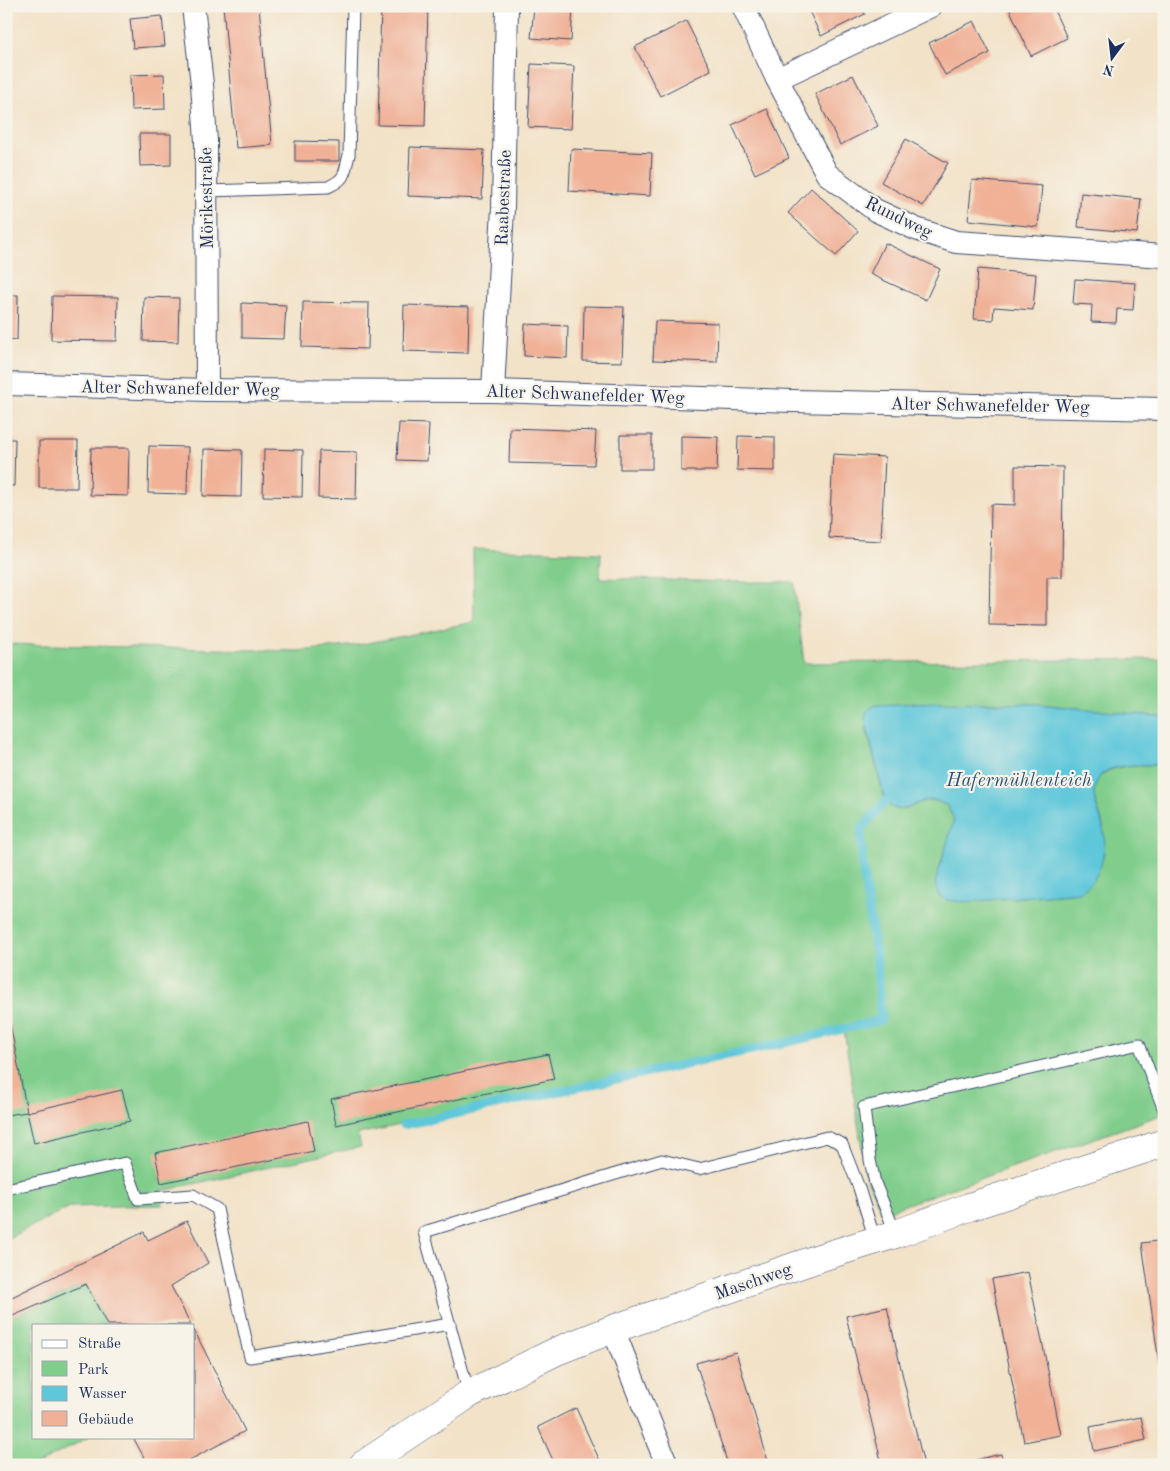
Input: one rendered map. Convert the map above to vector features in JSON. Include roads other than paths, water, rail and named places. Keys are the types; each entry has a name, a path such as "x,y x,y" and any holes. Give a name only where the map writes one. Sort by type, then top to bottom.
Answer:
{"street":[{"name":"Mörikestraße","path":"193,6 202,84 207,191 207,390"},
{"name":"Raabestraße","path":"493,391 503,208 507,6"},
{"name":"Rundweg","path":"743,6 777,79 827,174 875,210 916,229 956,242 1164,256"},
{"path":"777,79 931,6"},
{"name":"Alter Schwanefelder Weg","path":"6,384 207,390 493,391 792,402 1164,409"},
{"name":"Maschweg","path":"363,1465 469,1394 557,1351 613,1329 969,1207 1164,1143"},
{"path":"613,1329 667,1465"}],"lane":[{"path":"207,191 328,187 339,182 345,172 349,155 353,6"},
{"path":"886,1237 870,1160 864,1107 1139,1044 1164,1110"},
{"path":"469,1394 424,1232 662,1160 699,1169 827,1137 842,1144 859,1188 886,1237"},
{"path":"6,1188 125,1163 138,1199 193,1194 217,1209 250,1357 450,1324"}],"water":[{"name":"Hafermühlenteich","path":"936,702 1038,704 1164,717 1164,765 1132,765 1109,770 1099,777 1094,794 1103,828 1104,846 1098,872 1087,887 1080,892 965,902 946,900 938,895 935,883 954,820 948,806 935,800 903,809 891,807 885,801 865,720 868,710 877,705"}],"waterway":[{"path":"403,1125 797,1040 881,1020 877,964 863,871 861,830 885,801"}]}
